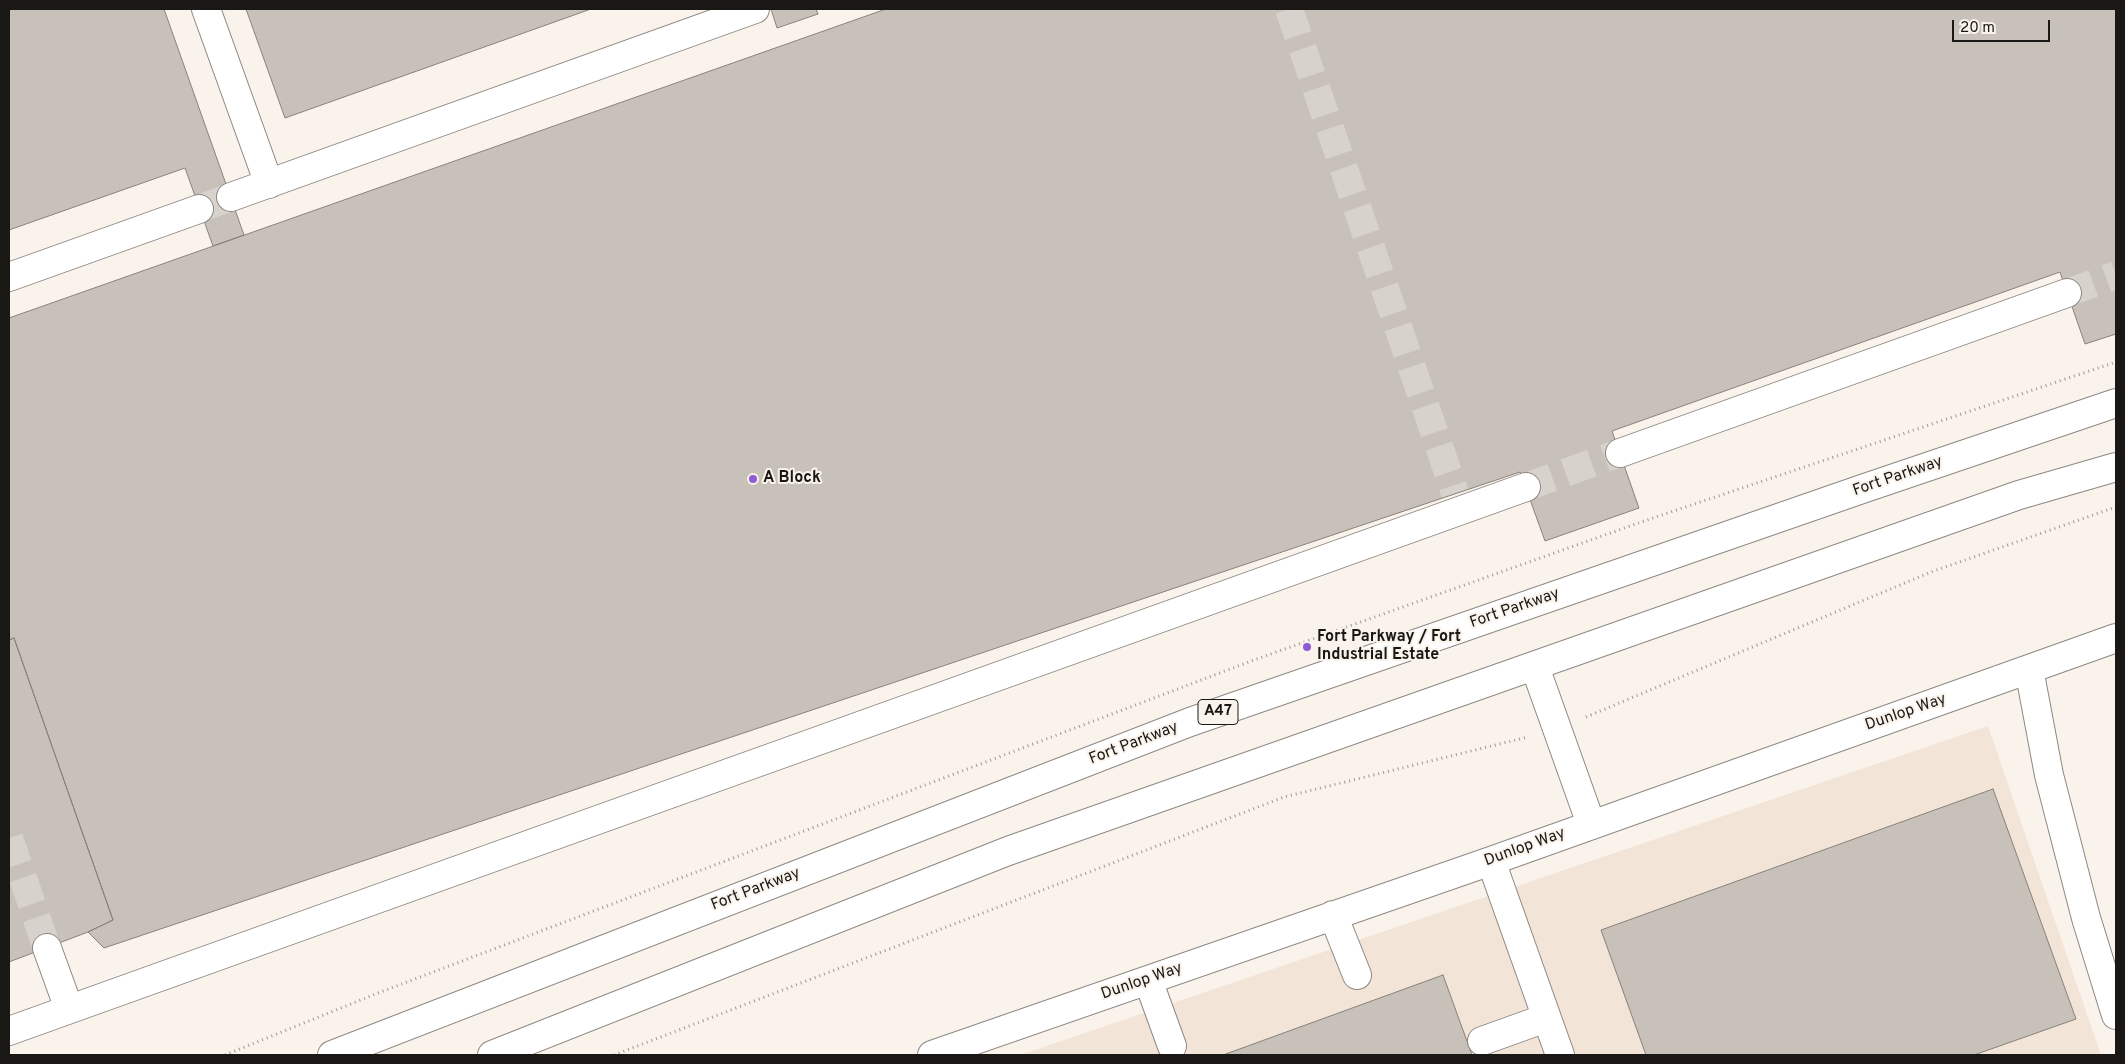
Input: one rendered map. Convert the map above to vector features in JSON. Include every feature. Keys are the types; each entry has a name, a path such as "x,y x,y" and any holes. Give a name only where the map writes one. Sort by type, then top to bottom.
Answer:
{"main road":[{"path":"206,9 269,184"},
{"path":"231,197 756,9"},
{"path":"9,278 199,209"},
{"path":"1620,454 2067,293"},
{"name":"Fort Parkway","path":"332,1055 1190,722 2116,403"},
{"path":"492,1055 1008,851 2019,495 2116,467"},
{"path":"9,1031 1458,502 1526,487"},
{"name":"Dunlop Way","path":"932,1055 967,1050 1148,980 1491,861 2116,638"},
{"path":"1535,667 1591,824"},
{"path":"2029,669 2049,775 2086,918 2116,1015"},
{"path":"1491,861 1560,1055"},
{"path":"1333,916 1357,975"},
{"path":"47,948 69,1009"},
{"path":"1148,980 1172,1046"},
{"path":"1482,1041 1546,1018"}],"path":[{"path":"614,1055 1284,797 1558,729 1931,572 2116,507"}],"shaded area":[{"path":"1988,726 2101,1055 1020,1055"}],"building":[{"path":"164,9 244,235 213,246 185,168 9,230 9,10"},
{"path":"246,9 591,9 285,118"},
{"path":"771,9 816,9 818,14 777,28"},
{"name":"A Block","path":"886,9 2116,9 2116,334 2085,344 2060,272 1612,431 1639,508 1545,541 1520,472 104,948 88,932 113,920 14,638 9,640 9,318"},
{"path":"14,638 113,920 88,932 9,962 9,640"},
{"path":"1993,789 2076,1019 1974,1055 1646,1055 1601,930"},
{"path":"1443,975 1472,1055 1223,1055"}],"tunnel":[{"path":"1289,9 1455,493"},
{"path":"199,209 231,197"},
{"path":"2067,293 2116,275"},
{"path":"1526,487 1620,453"},
{"path":"9,838 47,948"}],"place":[{"name":"A Block","path":"753,479"},
{"name":"Fort Parkway / Fort Industrial Estate","path":"1307,647"}]}
